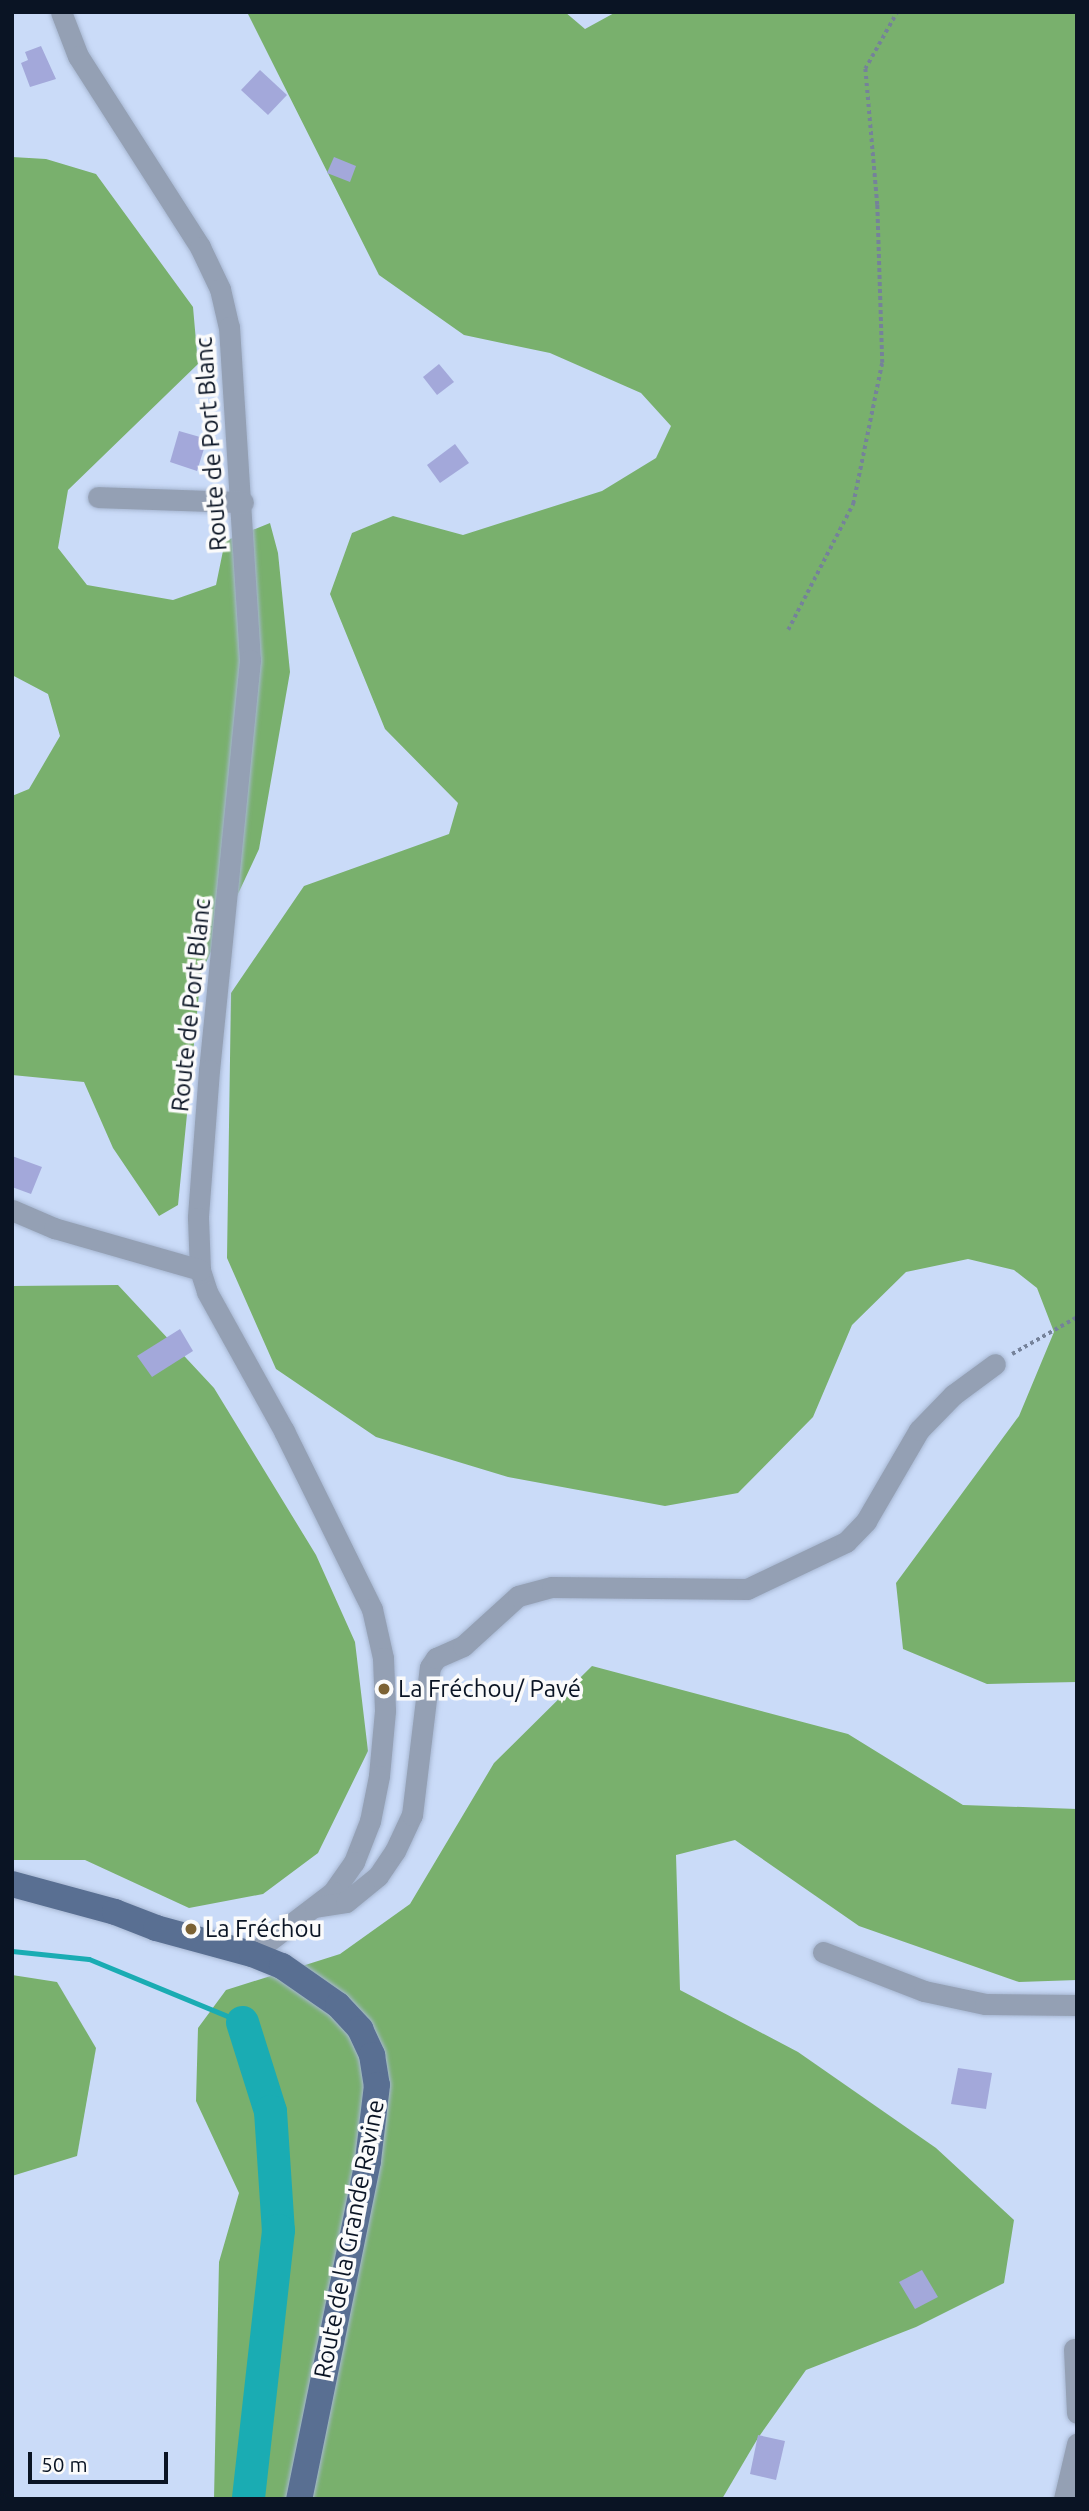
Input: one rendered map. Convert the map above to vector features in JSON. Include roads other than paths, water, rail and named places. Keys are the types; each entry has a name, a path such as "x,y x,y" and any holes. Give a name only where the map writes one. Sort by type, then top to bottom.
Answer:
{"main road":[{"name":"Route de la Grande Ravine","path":"12,1884 252,1954 299,1976 338,2005 360,2029 372,2055 377,2085 368,2161 299,2499"}],"street":[{"name":"Route de Port Blanc","path":"61,12 78,56 200,247 220,289 229,327 243,502 250,660 209,1070 198,1218 200,1270 207,1292 284,1431 372,1609 383,1658 385,1711 379,1776 370,1821 354,1862 333,1892 252,1954"},
{"path":"98,497 243,502"},
{"path":"12,1210 54,1228 200,1270"},
{"path":"315,1908 346,1902 378,1876 395,1851 412,1815 430,1667 436,1658 463,1646 518,1596 552,1587 747,1589 846,1542 866,1521 919,1430 953,1395 995,1364"},
{"path":"823,1952 924,1991 985,2004 1077,2005"},
{"path":"1074,2349 1077,2413"},
{"path":"1064,2499 1077,2444"}],"waterway":[{"path":"12,1951 89,1959 242,2022"},
{"path":"242,2022 270,2111 278,2230 248,2499"}],"place":[{"name":"La Fréchou/ Pavé","path":"384,1689"},
{"name":"La Fréchou","path":"191,1929"}]}
